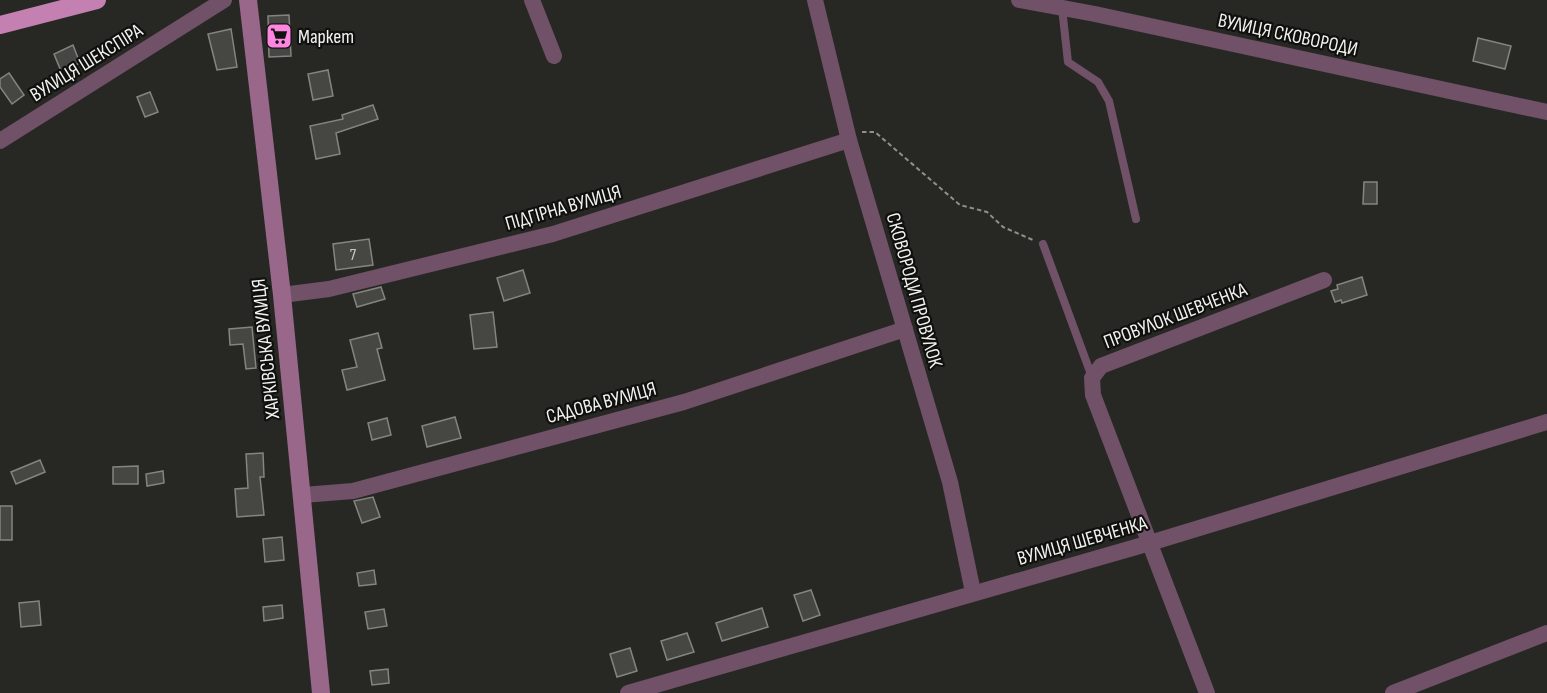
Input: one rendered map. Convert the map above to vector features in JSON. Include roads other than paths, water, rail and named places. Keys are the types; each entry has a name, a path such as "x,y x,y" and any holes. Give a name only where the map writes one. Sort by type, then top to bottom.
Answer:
{"highway":[{"path":"0,25 97,0"}],"main road":[{"name":"ХАРКІВСЬКА ВУЛИЦЯ","path":"248,0 282,295 321,693"}],"street":[{"name":"ВУЛИЦЯ ШЕКСПІРА","path":"0,141 224,0"},
{"path":"532,0 554,56"},
{"name":"СКОВОРОДИ ПРОВУЛОК","path":"815,0 848,135 950,482 973,592"},
{"name":"ВУЛИЦЯ СКОВОРОДИ","path":"1019,0 1062,8 1097,7 1547,112"},
{"name":"ПІДГІРНА ВУЛИЦЯ","path":"282,295 329,289 553,234 848,135"},
{"name":"ПРОВУЛОК ШЕВЧЕНКА","path":"1092,378 1101,366 1324,280"},
{"name":"САДОВА ВУЛИЦЯ","path":"303,495 353,491 684,402 905,329"},
{"path":"1092,378 1093,395 1207,693"},
{"name":"ВУЛИЦЯ ШЕВЧЕНКА","path":"628,693 1150,543 1547,423"},
{"path":"1393,693 1547,633"}],"lane":[{"path":"1062,8 1068,62 1098,82 1109,101 1136,219"},
{"path":"1043,244 1092,378"}],"place":[{"name":"Маркет","path":"279,36"}]}
